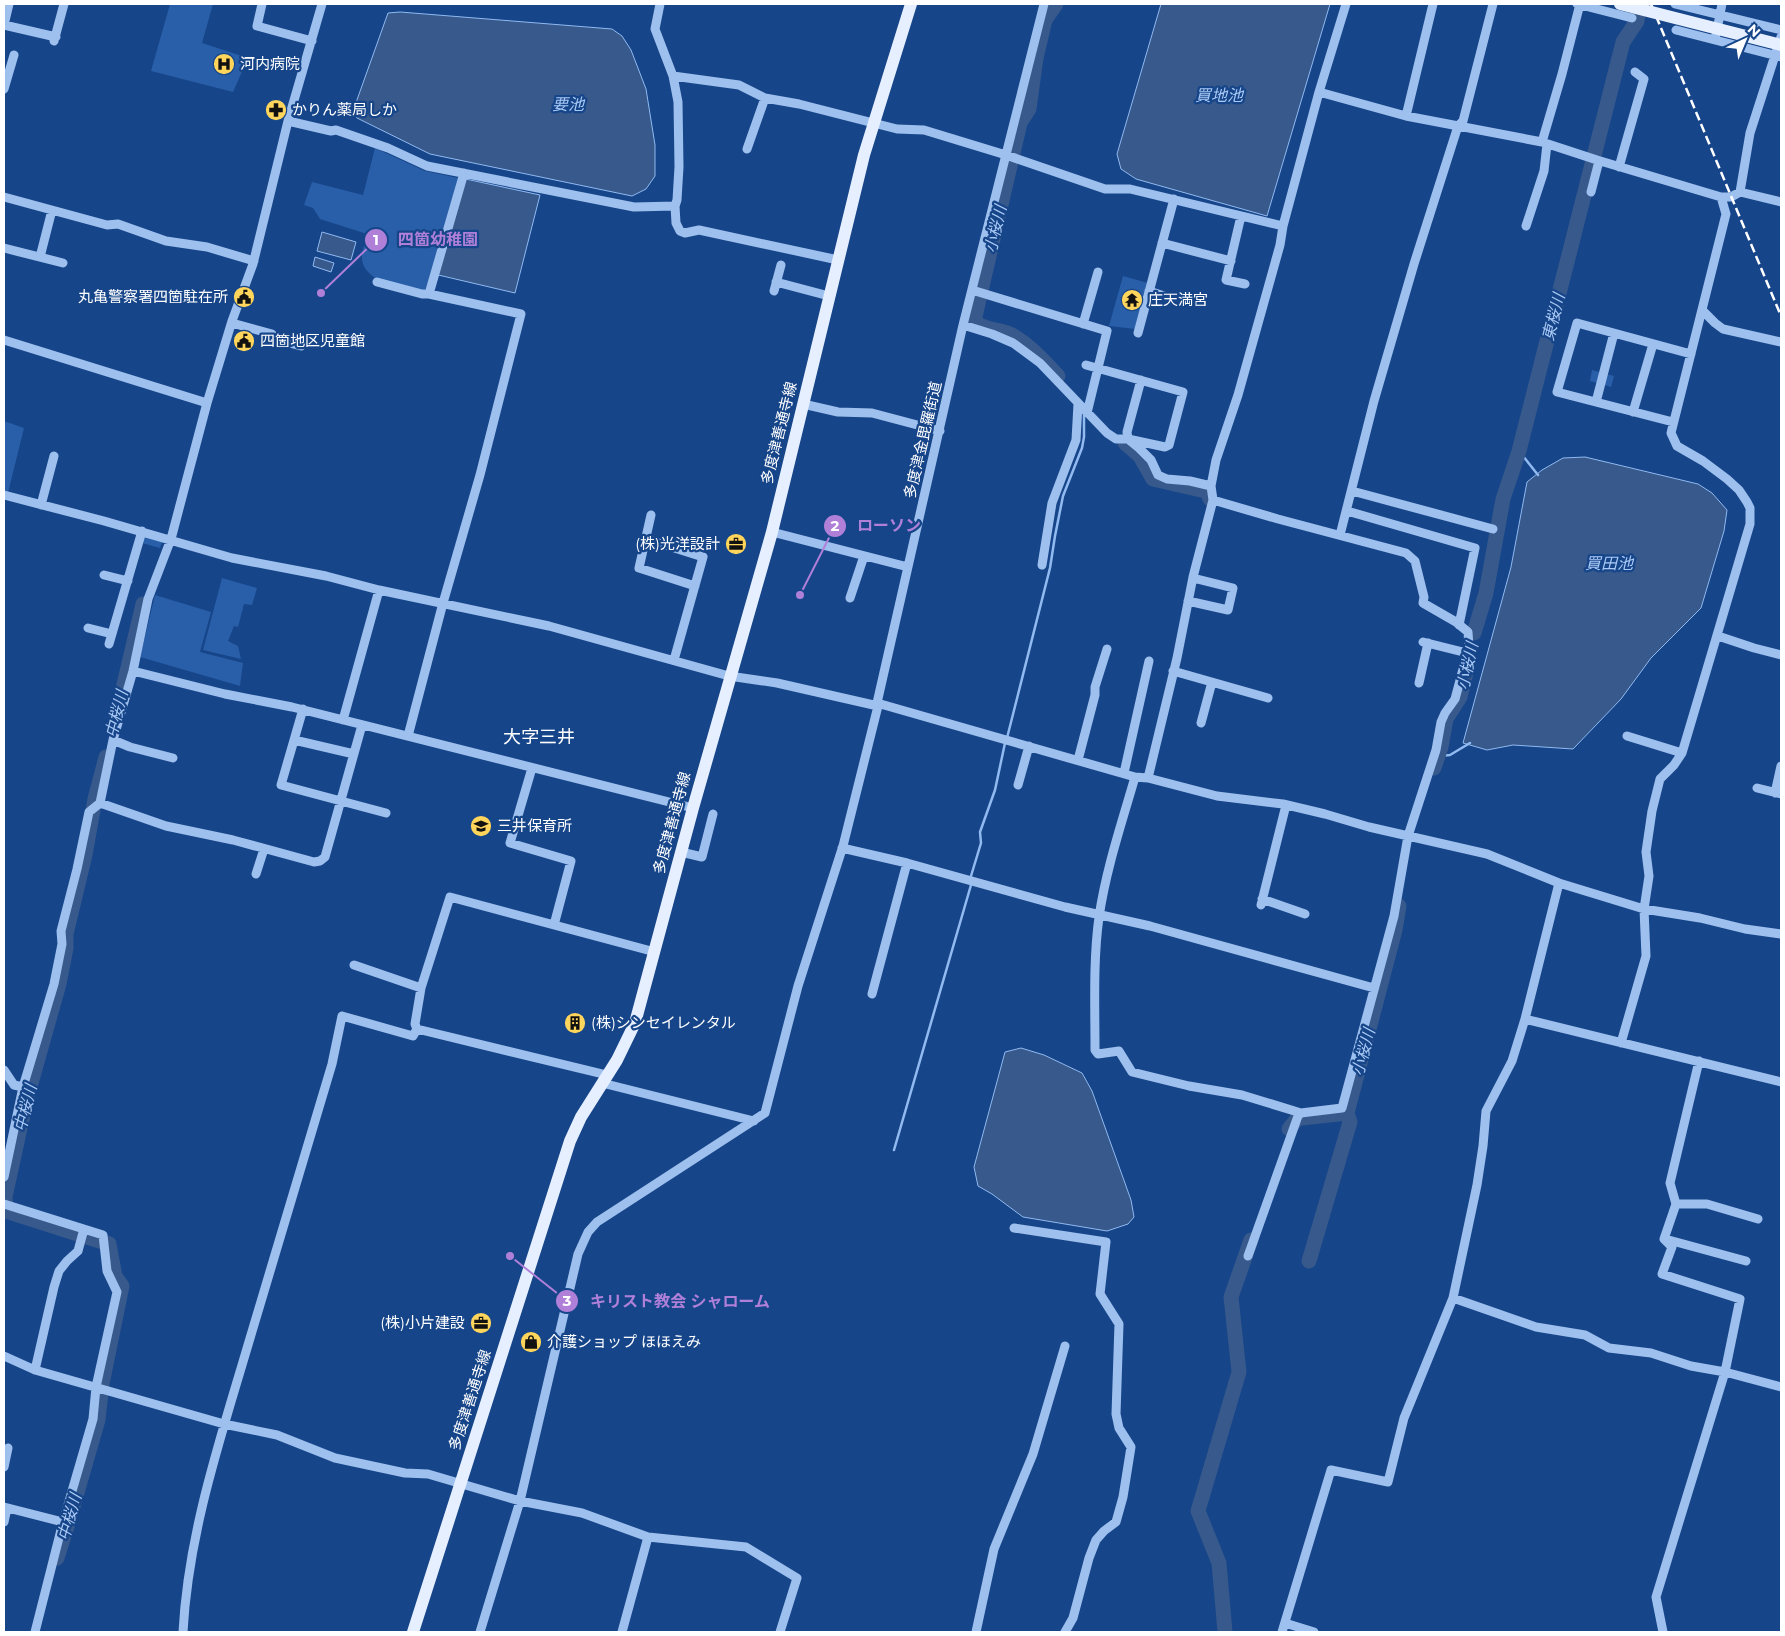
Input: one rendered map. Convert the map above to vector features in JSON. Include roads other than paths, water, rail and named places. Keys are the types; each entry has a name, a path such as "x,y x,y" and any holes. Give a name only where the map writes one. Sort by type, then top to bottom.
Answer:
{"main road":[{"name":"多度津善通寺線","path":"413,1632 564,1159 581,1117 620,1054 635,1023 692,808 772,532 864,156 911,4"},
{"path":"1620,4 1779,52"}],"street":[{"path":"9,4 4,25 55,39 64,4"},
{"path":"262,4 257,26 312,41"},
{"path":"4,1177 23,1088 54,984 62,944 61,931 89,812 97,806 133,670 148,599 171,539 207,402 254,261 288,121 322,4"},
{"path":"660,4 655,29 673,76 678,102 679,167 675,206 676,223 680,231 685,233 699,230 838,260"},
{"name":"多度津金毘羅街道","path":"754,1121 765,1113 798,986 842,848 877,705 963,325 1044,4"},
{"path":"1148,778 1174,671 1192,578 1214,500 1212,486 1216,460 1238,395 1280,245 1283,226 1319,92 1346,4"},
{"path":"1406,116 1433,4"},
{"path":"1340,535 1374,401 1411,273 1458,126 1463,121 1494,4"},
{"path":"1526,226 1544,171 1545,143 1579,4 1632,18"},
{"path":"1675,4 1781,30"},
{"path":"1714,40 1722,4"},
{"path":"1676,30 1714,40 1779,52"},
{"path":"1740,192 1750,133 1779,52 1781,37"},
{"path":"4,89 14,55"},
{"path":"1619,167 1644,79 1635,72"},
{"path":"673,76 739,85 765,98 799,104 897,129 924,130 1006,154 1105,189 1130,189 1283,226"},
{"path":"1319,92 1406,116 1545,143 1595,160 1721,197 1731,197 1740,192 1781,202"},
{"path":"747,149 765,98"},
{"path":"288,121 331,131 336,130 388,148 427,166 634,206 675,206"},
{"path":"746,121 756,124"},
{"path":"1591,192 1595,160"},
{"path":"430,294 464,173"},
{"path":"4,197 107,225 118,224 166,241 207,247 254,261"},
{"path":"1621,1043 1646,956 1644,909 1649,876 1646,852 1652,811 1660,779 1674,766 1682,753 1750,524 1748,502 1727,479 1703,461 1677,446 1671,433 1726,214 1721,197"},
{"path":"1138,333 1174,200"},
{"path":"40,257 52,210"},
{"path":"1241,216 1226,280 1245,284"},
{"path":"1162,243 1230,261"},
{"path":"4,248 63,263"},
{"path":"781,265 775,287 829,296"},
{"path":"1083,324 1097,292 1098,272"},
{"path":"377,282 422,294 430,294 521,314 480,475 443,603 408,736"},
{"path":"972,290 1106,331 1086,413"},
{"path":"1149,292 1167,297"},
{"path":"1702,310 1723,329 1781,342"},
{"path":"232,323 272,334 274,339 301,346"},
{"path":"1674,422 1557,392 1577,323 1691,354"},
{"path":"963,325 1013,343 1040,363 1086,413 1116,439 1128,439 1165,447 1169,445 1183,392 1086,365"},
{"path":"1596,402 1614,333"},
{"path":"4,340 207,402"},
{"path":"1633,412 1653,344"},
{"path":"1141,380 1127,432 1128,439 1151,460 1158,475 1167,479 1190,481 1212,486"},
{"path":"803,404 838,412 872,413 940,432"},
{"path":"1042,565 1052,503 1076,440 1078,404"},
{"path":"41,504 54,456"},
{"path":"1352,491 1493,529"},
{"path":"4,495 171,539 232,558 326,576 379,590 549,626 729,676 778,683 877,705 1135,777 1148,778 1217,796 1286,805 1369,827 1487,854 1559,883 1644,909 1700,918 1745,929 1781,934"},
{"path":"1135,777 1114,851 1099,915 1094,968 1095,1050 1098,1054 1119,1051 1132,1072 1189,1086 1242,1095 1298,1117 1342,1108 1394,916 1408,836 1436,750 1441,722 1454,699 1469,647 1468,632 1460,622 1423,600 1415,561 1406,553 1278,520 1214,500"},
{"path":"1347,511 1475,548 1460,622"},
{"path":"651,515 639,568 695,586"},
{"path":"109,644 142,531"},
{"path":"772,532 908,567"},
{"path":"646,539 703,556 674,660"},
{"path":"850,598 864,556"},
{"path":"104,575 128,581"},
{"path":"1188,601 1228,610 1232,588 1192,578"},
{"path":"344,720 379,590"},
{"path":"88,628 112,634"},
{"path":"1718,636 1754,648 1781,654"},
{"path":"1419,683 1425,642 1467,653"},
{"path":"1078,760 1107,649"},
{"path":"1124,773 1130,727 1141,680 1149,661"},
{"path":"133,670 225,694 344,720 692,808"},
{"path":"1174,671 1268,698"},
{"path":"1201,724 1212,682"},
{"path":"303,710 281,785 386,813"},
{"path":"97,806 166,826 233,840 314,862 320,861 326,856 362,725"},
{"path":"1628,736 1646,747 1682,753"},
{"path":"114,740 130,747 173,758"},
{"path":"294,740 354,754"},
{"path":"1018,785 1029,746"},
{"path":"1757,788 1778,794 1781,766"},
{"path":"532,768 510,843 571,860 554,925"},
{"path":"1286,805 1262,902 1305,914"},
{"path":"681,852 702,857 713,814"},
{"path":"842,848 907,863 1099,915 1150,926 1374,988"},
{"path":"256,874 264,849"},
{"path":"872,994 907,863"},
{"path":"1282,1632 1332,1470 1388,1482 1404,1418 1453,1298 1477,1185 1486,1111 1512,1061 1525,1018 1559,883"},
{"path":"183,1632 185,1600 191,1565 213,1461 332,1064 342,1016 413,1036 417,1029 415,1024 421,988 450,896 655,952"},
{"path":"354,965 421,988"},
{"path":"1525,1018 1781,1082"},
{"path":"417,1029 754,1121"},
{"path":"1664,1239 1676,1204 1670,1183 1699,1061"},
{"path":"4,1070 14,1084 23,1088"},
{"path":"1248,1256 1298,1117"},
{"path":"480,1632 520,1501 578,1254 588,1232 597,1222 754,1121"},
{"path":"1676,1204 1707,1204 1758,1219"},
{"path":"6,1205 83,1232 103,1235 107,1270 117,1292 93,1419 62,1522 35,1632"},
{"path":"1014,1228 1106,1242 1100,1294 1119,1324 1116,1414 1119,1428 1131,1447 1123,1497 1116,1522 1096,1540 1072,1618 1065,1632"},
{"path":"35,1370 59,1271 78,1251 83,1232"},
{"path":"1664,1239 1746,1260"},
{"path":"1663,1632 1656,1597 1725,1372 1740,1299 1662,1274 1672,1247 1664,1239"},
{"path":"1453,1298 1536,1327 1585,1335 1609,1348 1651,1353 1691,1366 1725,1372 1781,1387"},
{"path":"976,1632 994,1549 1033,1454 1065,1346"},
{"path":"4,1356 35,1370 100,1389 224,1424 277,1435 335,1458 405,1473 428,1474 461,1482 520,1501 582,1514 648,1537 746,1547 797,1578 780,1632"},
{"path":"4,1467 8,1448"},
{"path":"4,1522 5,1508 62,1522"},
{"path":"622,1632 648,1537"},
{"path":"1285,1623 1314,1632"}],"water":[{"name":"買地池","path":"1161,4 1330,4 1267,216 1136,179 1121,169 1117,154"},
{"name":"要池","path":"400,12 612,29 622,36 631,50 646,89 655,145 655,176 646,189 632,196 430,154 357,118 353,111 388,13"},
{"path":"461,178 540,195 515,293 434,274"},
{"path":"322,232 356,242 351,260 317,251"},
{"path":"315,257 334,263 331,272 313,266"},
{"name":"買田池","path":"1585,457 1698,484 1712,493 1727,510 1724,531 1701,608 1651,658 1621,699 1573,749 1513,745 1487,750 1463,743 1511,567 1527,482 1542,470 1563,458"},
{"path":"1021,1048 1044,1055 1082,1073 1092,1091 1131,1200 1134,1217 1128,1224 1107,1231 1023,1217 978,1186 974,1167 1005,1052"}],"waterway":[{"name":"小桜川","path":"1056,4 1045,20 1036,58 1029,109 1020,123 974,321 986,328 1006,332 1017,338 1036,353 1058,376"},
{"name":"東桜川","path":"1474,633 1486,593 1503,499 1519,451 1623,42 1637,21 1639,4"},
{"path":"1007,738 1050,568 1063,496 1082,448 1084,415"},
{"name":"小桜川","path":"1125,443 1140,456 1153,479 1205,491 1210,499"},
{"path":"1519,451 1538,475"},
{"name":"中桜川","path":"116,718 143,604"},
{"name":"小桜川","path":"1434,768 1441,747 1446,719 1460,697 1466,673"},
{"path":"894,1150 971,885 971,876 981,843 980,832 995,790 1005,743"},
{"path":"1439,756 1450,755 1470,743"},
{"name":"中桜川","path":"57,1558 98,1420 102,1384 122,1286 115,1276 109,1244 6,1211 5,1197 26,1101 59,984 66,948 66,934 106,757"},
{"name":"小桜川","path":"1309,1261 1350,1122 1347,1113 1395,930 1399,906"},
{"path":"1289,1129 1297,1119 1347,1113"},
{"path":"1225,1632 1219,1563 1198,1511 1239,1372 1231,1297 1251,1240"}],"railway":[{"path":"1651,4 1781,316"}],"place":[{"name":"河内病院","path":"224,64"},
{"name":"かりん薬局しか","path":"276,110"},
{"name":"四箇幼稚園","path":"321,293"},
{"name":"丸亀警察署四箇駐在所","path":"244,297"},
{"name":"庄天満宮","path":"1132,300"},
{"name":"四箇地区児童館","path":"244,341"},
{"name":"(株)光洋設計","path":"736,544"},
{"name":"ローソン","path":"800,595"},
{"name":"三井保育所","path":"481,826"},
{"name":"(株)シンセイレンタル","path":"575,1023"},
{"name":"キリスト教会 シャローム","path":"510,1256"},
{"name":"(株)小片建設","path":"481,1323"},
{"name":"介護ショップ ほほえみ","path":"531,1342"}],"district":[{"name":"大字三井","path":"539,737"}]}
